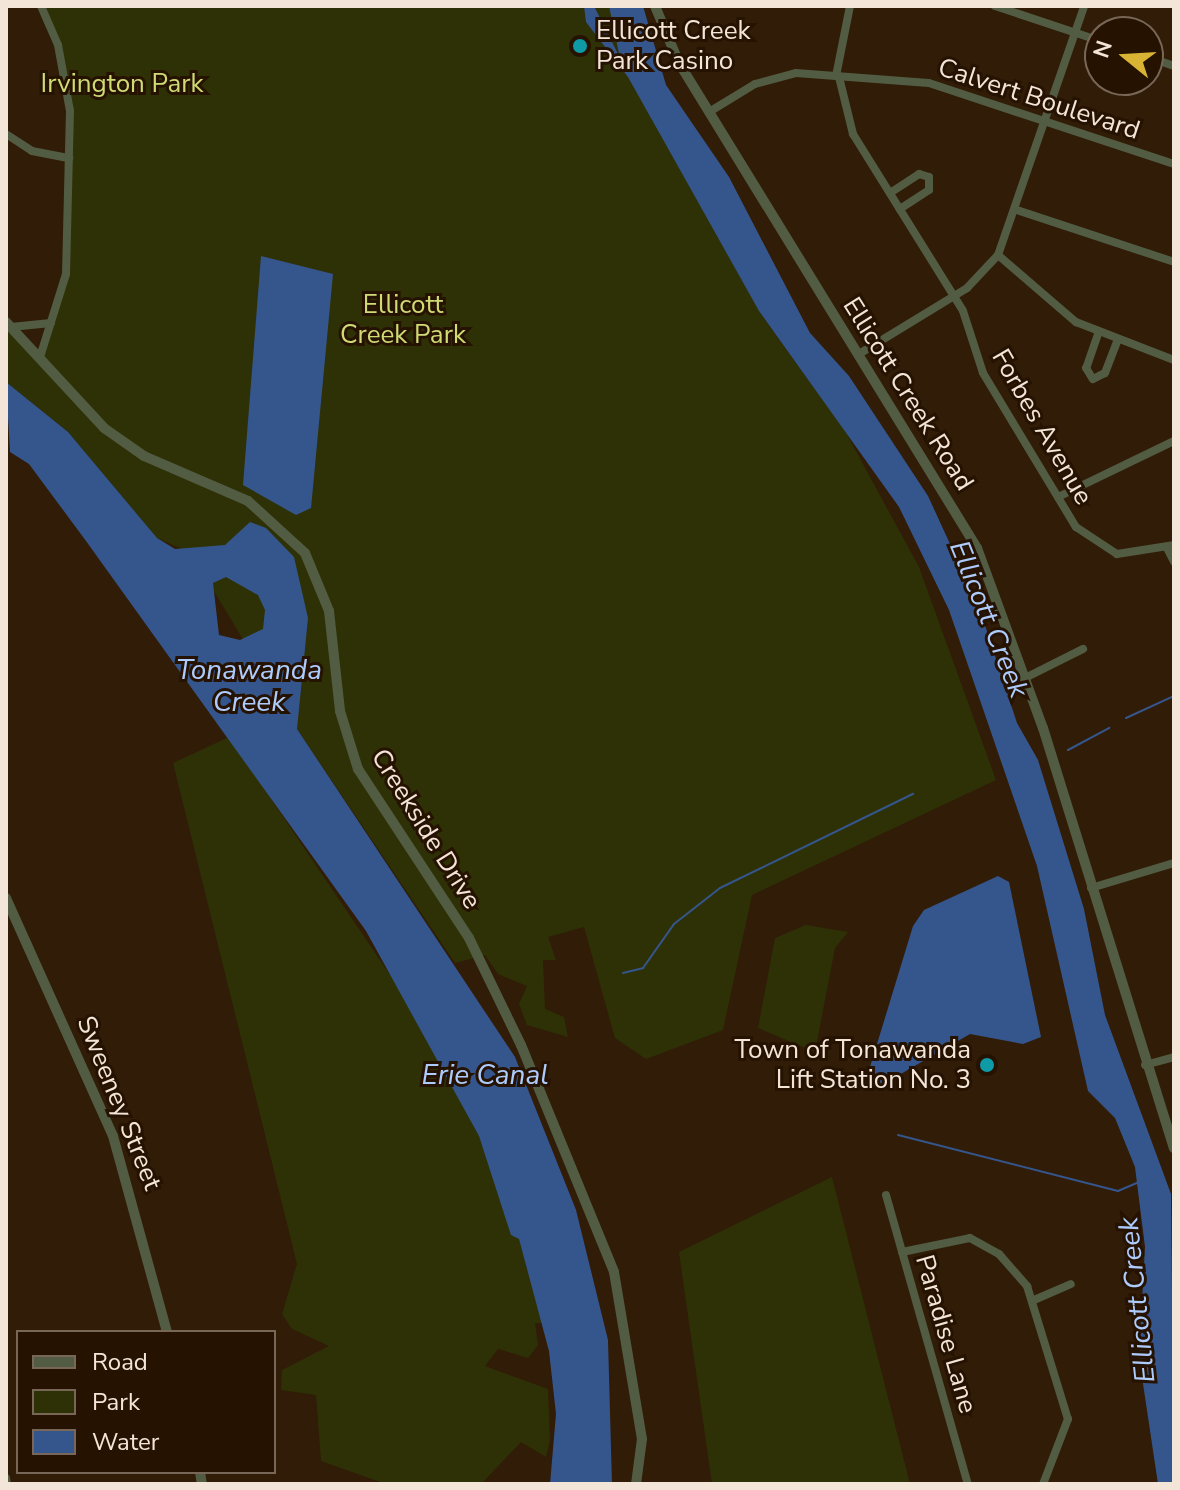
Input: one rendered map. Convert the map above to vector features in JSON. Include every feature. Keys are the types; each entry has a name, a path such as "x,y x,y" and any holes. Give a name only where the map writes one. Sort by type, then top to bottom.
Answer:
{"street":[{"path":"40,357 66,274 69,158 66,78 41,6"},
{"name":"Ellicott Creek Road","path":"655,6 709,112 977,548 1025,678 1145,1065 1173,1143"},
{"name":"Forbes Avenue","path":"850,6 837,76 848,122 954,296 983,373 1082,534 1107,551 1139,556 1171,546"},
{"path":"995,6 1084,36"},
{"path":"859,354 954,296 998,255 1017,210 1084,6"},
{"name":"Calvert Boulevard","path":"709,112 769,79 837,76 929,83 1174,164"},
{"path":"6,134 32,151 69,158"},
{"path":"890,193 919,174 929,177 929,190 900,209"},
{"path":"1017,210 1174,262"},
{"path":"998,255 1048,304 1098,334 1174,360"},
{"path":"8,324 51,323"},
{"name":"Creekside Drive","path":"8,324 114,435 248,501 305,553 329,611 340,711 358,769 469,938 521,1045 614,1272 642,1439 636,1484"},
{"path":"1098,334 1086,368 1093,379 1105,373 1117,341"},
{"path":"1058,497 1174,441"},
{"path":"1171,546 1174,562"},
{"path":"1025,678 1083,649"},
{"path":"1091,888 1174,863"},
{"name":"Sweeney Street","path":"6,898 113,1136 166,1330"},
{"path":"1145,1065 1174,1057"},
{"name":"Paradise Lane","path":"886,1195 968,1484"},
{"path":"902,1252 950,1238 978,1241 1009,1262 1034,1300 1068,1419 1043,1484"},
{"path":"1034,1300 1071,1284"},
{"path":"6,1478 7,1484"}],"green space":[{"name":"Ellicott Creek Park","path":"41,6 610,6 659,132 762,316 845,431 919,567 996,780 752,895 723,1030 646,1059 615,1038 584,927 548,937 556,960 543,960 545,1009 564,1017 568,1037 527,1025 519,1004 527,986 498,974 485,955 455,963 297,729 191,553 157,538 68,432 6,382 6,324 39,356 68,251 66,78"},
{"path":"229,737 403,994 479,1136 519,1239 542,1323 535,1323 538,1345 528,1358 498,1349 485,1366 548,1389 550,1440 546,1457 521,1442 481,1484 386,1484 321,1461 316,1395 281,1390 282,1370 329,1346 292,1329 282,1314 297,1264 173,763"},
{"path":"806,925 848,932 835,948 815,1052 758,1028 775,938"},
{"path":"832,1177 910,1484 712,1484 679,1252"}],"water":[{"name":"Ellicott Creek","path":"584,6 594,6 620,58 609,6 643,6 666,85 729,177 810,333 849,376 928,496 979,607 1017,723 1038,760 1084,909 1105,1015 1171,1194 1174,1484 1158,1484 1139,1357 1145,1247 1135,1167 1115,1118 1088,1091 1037,866 949,610 899,507 759,311 628,77 586,22"},
{"path":"261,256 333,274 311,508 296,515 243,485"},
{"path":"6,382 68,432 157,538 175,549 225,545 250,522 266,528 294,557 308,618 297,729 515,1057 576,1210 608,1340 612,1484 550,1484 556,1414 549,1351 519,1239 511,1235 479,1136 366,931 29,464 10,452","holes":["226,577 258,595 265,610 263,629 240,640 219,635 213,583"]},
{"path":"998,876 1009,882 1041,1037 1023,1044 970,1034 880,1086 870,1067 913,926 924,910"}],"waterway":[{"path":"1126,718 1174,696"},
{"path":"1068,750 1109,728"},
{"path":"623,973 643,968 674,924 720,888 913,794"},
{"path":"898,1135 1118,1191 1137,1183"}],"place":[{"name":"Ellicott Creek Park Casino","path":"580,46"},
{"name":"Town of Tonawanda Lift Station No. 3","path":"987,1065"}],"park label":[{"name":"Irvington Park","path":"122,84"}],"water label":[{"name":"Tonawanda Creek","path":"249,686"},
{"name":"Erie Canal","path":"485,1075"}]}
